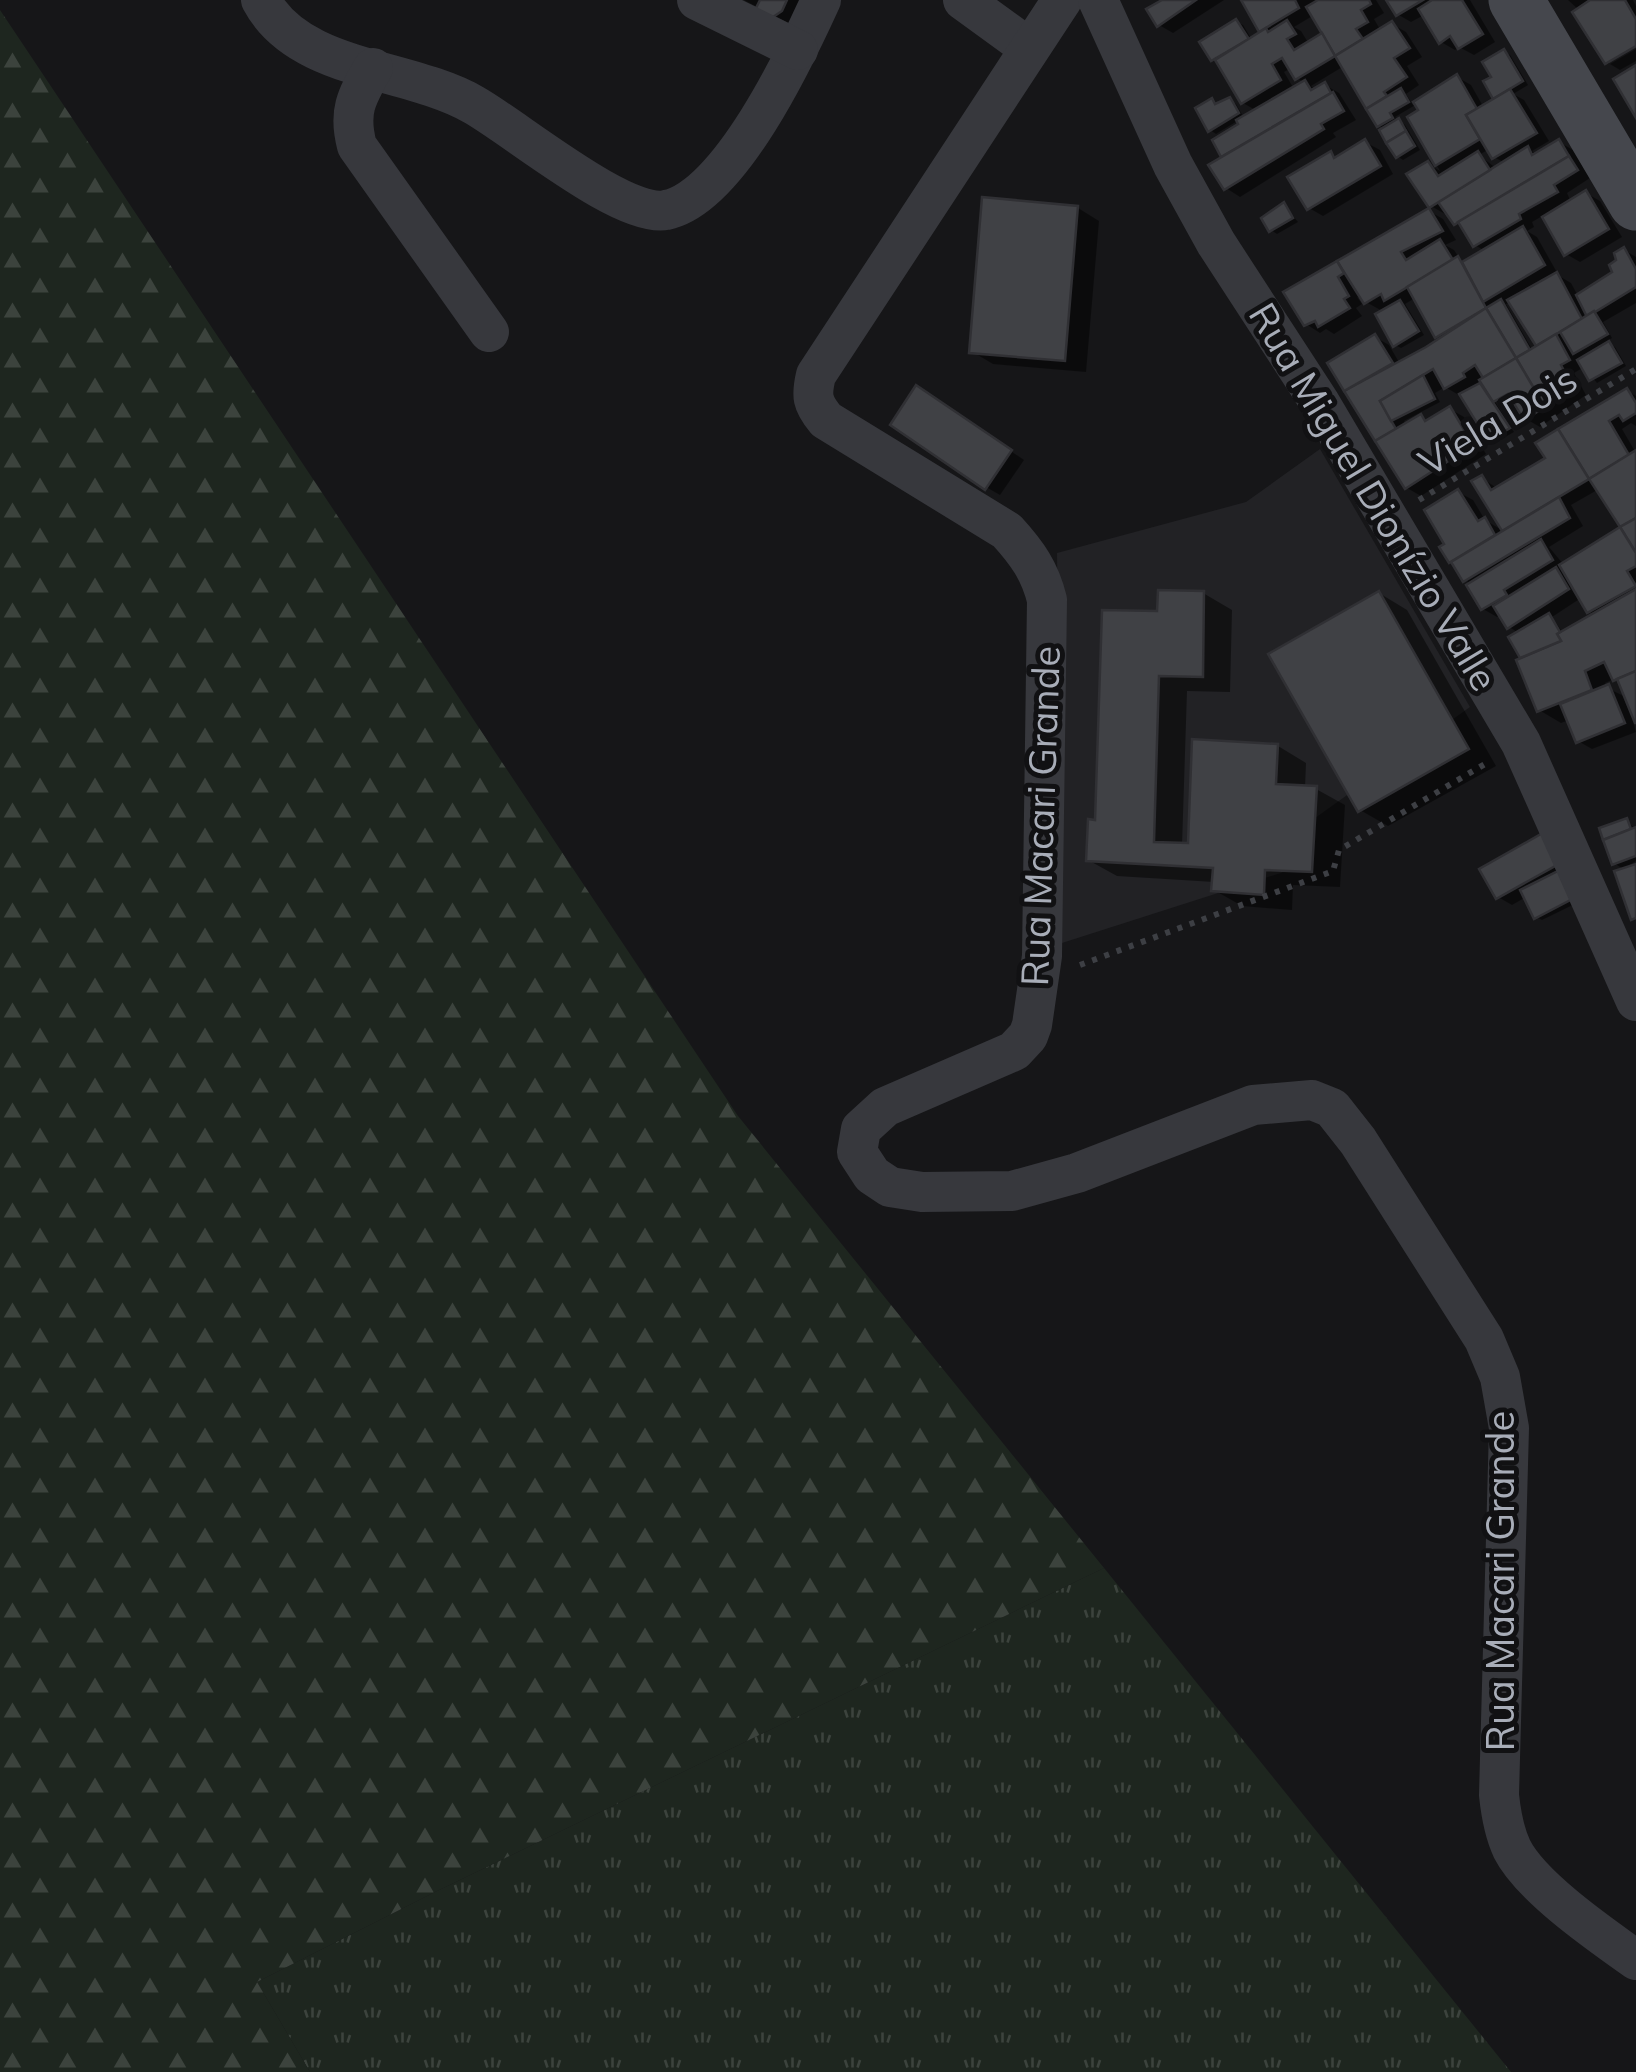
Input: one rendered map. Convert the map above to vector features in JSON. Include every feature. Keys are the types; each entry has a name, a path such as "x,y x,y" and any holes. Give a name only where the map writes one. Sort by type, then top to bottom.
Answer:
{"street":[{"path":"261,0 284,32 310,48 471,102 613,197 644,210 666,210 697,195 738,151 798,50 820,0"},
{"path":"697,0 798,50"},
{"path":"963,0 1028,48"},
{"name":"Rua Macari Grande","path":"1062,0 816,375 811,394 814,406 826,420 1007,531 1026,551 1040,576 1046,600 1039,980 1032,1025 1020,1046 885,1108 861,1129 856,1152 872,1175 890,1187 922,1192 1012,1191 1078,1174 1253,1105 1312,1100 1332,1108 1358,1141 1484,1339 1500,1377 1508,1428 1499,1795 1502,1820 1513,1851 1535,1880 1636,1960"},
{"name":"Rua Miguel Dionízio Valle","path":"1098,0 1172,165 1216,243 1320,403 1521,743 1636,1001"},
{"path":"1516,0 1636,203"},
{"path":"373,68 358,96 351,123 357,146 489,332"}],"path":[{"name":"Viela Dois","path":"1388,519 1636,369"},
{"path":"1039,980 1334,871 1339,850 1521,743"}],"shaded area":[{"path":"1320,449 1470,707 1304,826 1312,863 1062,943 1057,553 1246,502"}],"green space":[{"path":"0,10 738,1116 1104,1568 257,1982 310,2072 0,2072"},
{"path":"1104,1568 1511,2072 310,2072 257,1982 433,1893"}],"building":[{"path":"760,0 787,0 782,11 773,17 755,10"},
{"path":"1162,0 1196,0 1157,27 1146,9"},
{"path":"1241,0 1295,0 1299,8 1259,32"},
{"path":"1318,0 1369,0 1371,4 1361,10 1368,22 1356,29 1363,39 1335,56 1306,7"},
{"path":"1386,0 1423,0 1396,16"},
{"path":"1432,0 1462,0 1483,34 1458,49 1450,36 1439,44 1418,9"},
{"path":"1590,0 1625,0 1636,19 1636,46 1605,64 1572,12"},
{"path":"1236,19 1249,39 1211,61 1199,42"},
{"path":"1287,20 1296,34 1287,39 1294,50 1322,33 1335,56 1295,80 1282,58 1272,64 1281,80 1241,104 1215,60 1266,28 1268,32"},
{"path":"1392,21 1410,48 1394,58 1407,77 1366,109 1335,56"},
{"path":"1504,49 1523,81 1493,99 1483,81 1491,77 1482,62"},
{"path":"1636,65 1636,118 1613,79"},
{"path":"1457,74 1477,109 1466,115 1480,139 1435,166 1407,117 1418,110 1413,102"},
{"path":"1305,80 1311,90 1325,82 1331,93 1221,157 1212,140 1238,124 1236,120"},
{"path":"1401,88 1409,102 1390,113 1393,118 1377,127 1366,109"},
{"path":"1510,89 1537,133 1492,159 1466,115"},
{"path":"1333,92 1344,111 1321,124 1324,129 1224,190 1208,165"},
{"path":"1230,97 1239,113 1208,132 1195,108 1212,98 1215,104"},
{"path":"1399,118 1406,131 1386,143 1379,130"},
{"path":"1406,131 1415,146 1396,158 1386,143"},
{"path":"1365,139 1381,166 1307,210 1287,177 1331,151 1334,158"},
{"path":"1559,139 1569,156 1454,225 1438,202 1528,146 1532,155"},
{"path":"1478,151 1490,170 1429,208 1406,174 1428,161 1438,176"},
{"path":"1569,156 1578,170 1554,185 1558,192 1473,247 1458,222"},
{"path":"1586,190 1609,229 1564,256 1542,217"},
{"path":"982,197 1078,206 1065,361 969,353"},
{"path":"1284,202 1293,218 1269,232 1261,218"},
{"path":"1429,208 1443,231 1401,252 1406,260 1440,239 1453,260 1384,301 1381,294 1364,304 1337,261"},
{"path":"1523,226 1545,265 1483,302 1462,262"},
{"path":"1624,247 1636,269 1636,287 1587,317 1576,295 1612,272 1609,265 1616,260 1614,253"},
{"path":"1458,256 1486,308 1435,338 1407,287"},
{"path":"1337,261 1344,273 1338,277 1349,296 1344,299 1350,308 1318,327 1315,321 1304,326 1283,292"},
{"path":"1557,272 1582,319 1536,346 1507,300"},
{"path":"1501,299 1530,350 1516,358 1486,308"},
{"path":"1400,300 1419,331 1393,347 1375,314"},
{"path":"1486,308 1516,358 1483,378 1475,365 1463,373 1465,377 1444,389 1433,369 1380,401 1396,429 1375,441 1344,391 1426,347"},
{"path":"1594,311 1608,334 1573,354 1560,332"},
{"path":"1375,334 1393,363 1344,391 1327,363"},
{"path":"1556,334 1570,360 1561,365 1573,387 1543,404 1516,358"},
{"path":"1609,341 1622,363 1589,381 1577,360"},
{"path":"1516,358 1545,407 1524,420 1508,394 1493,402 1479,380"},
{"path":"1423,375 1435,399 1391,421 1380,401"},
{"path":"1480,383 1510,428 1488,441 1459,394"},
{"path":"916,385 1012,450 985,490 890,425"},
{"path":"1627,388 1636,403 1636,413 1623,421 1619,415 1609,421 1629,455 1589,479 1558,429"},
{"path":"1450,406 1473,445 1405,489 1375,441 1421,414 1425,421"},
{"path":"1558,429 1589,479 1502,531 1471,481 1482,475 1491,490 1545,458 1535,443"},
{"path":"1636,450 1636,518 1620,527 1589,479"},
{"path":"1458,489 1478,521 1485,517 1495,535 1449,563 1439,547 1444,544 1424,510"},
{"path":"1559,497 1570,518 1463,582 1451,562"},
{"path":"1636,518 1636,553 1620,527"},
{"path":"1620,527 1636,553 1636,566 1627,571 1636,586 1587,613 1559,565"},
{"path":"1541,539 1553,560 1504,590 1507,595 1481,610 1466,585"},
{"path":"1556,567 1569,589 1507,629 1493,606"},
{"path":"1636,589 1636,671 1613,681 1604,662 1585,671 1592,690 1537,712 1516,660 1561,641 1557,634"},
{"path":"1158,590 1204,591 1203,677 1159,676 1154,842 1188,843 1192,739 1278,744 1276,784 1317,786 1312,872 1265,870 1264,895 1211,891 1213,868 1086,861 1088,819 1095,820 1102,610 1157,611"},
{"path":"1379,591 1469,749 1358,812 1268,654"},
{"path":"1549,613 1561,641 1520,658 1508,637"},
{"path":"1636,671 1636,723 1635,723 1617,679"},
{"path":"1609,684 1625,723 1576,743 1560,704"},
{"path":"1627,818 1631,829 1603,840 1599,828"},
{"path":"1636,827 1636,856 1612,865 1603,840"},
{"path":"1548,830 1566,860 1496,899 1479,869"},
{"path":"1636,864 1636,918 1631,920 1614,871"},
{"path":"1566,867 1580,895 1534,919 1520,890"}]}
